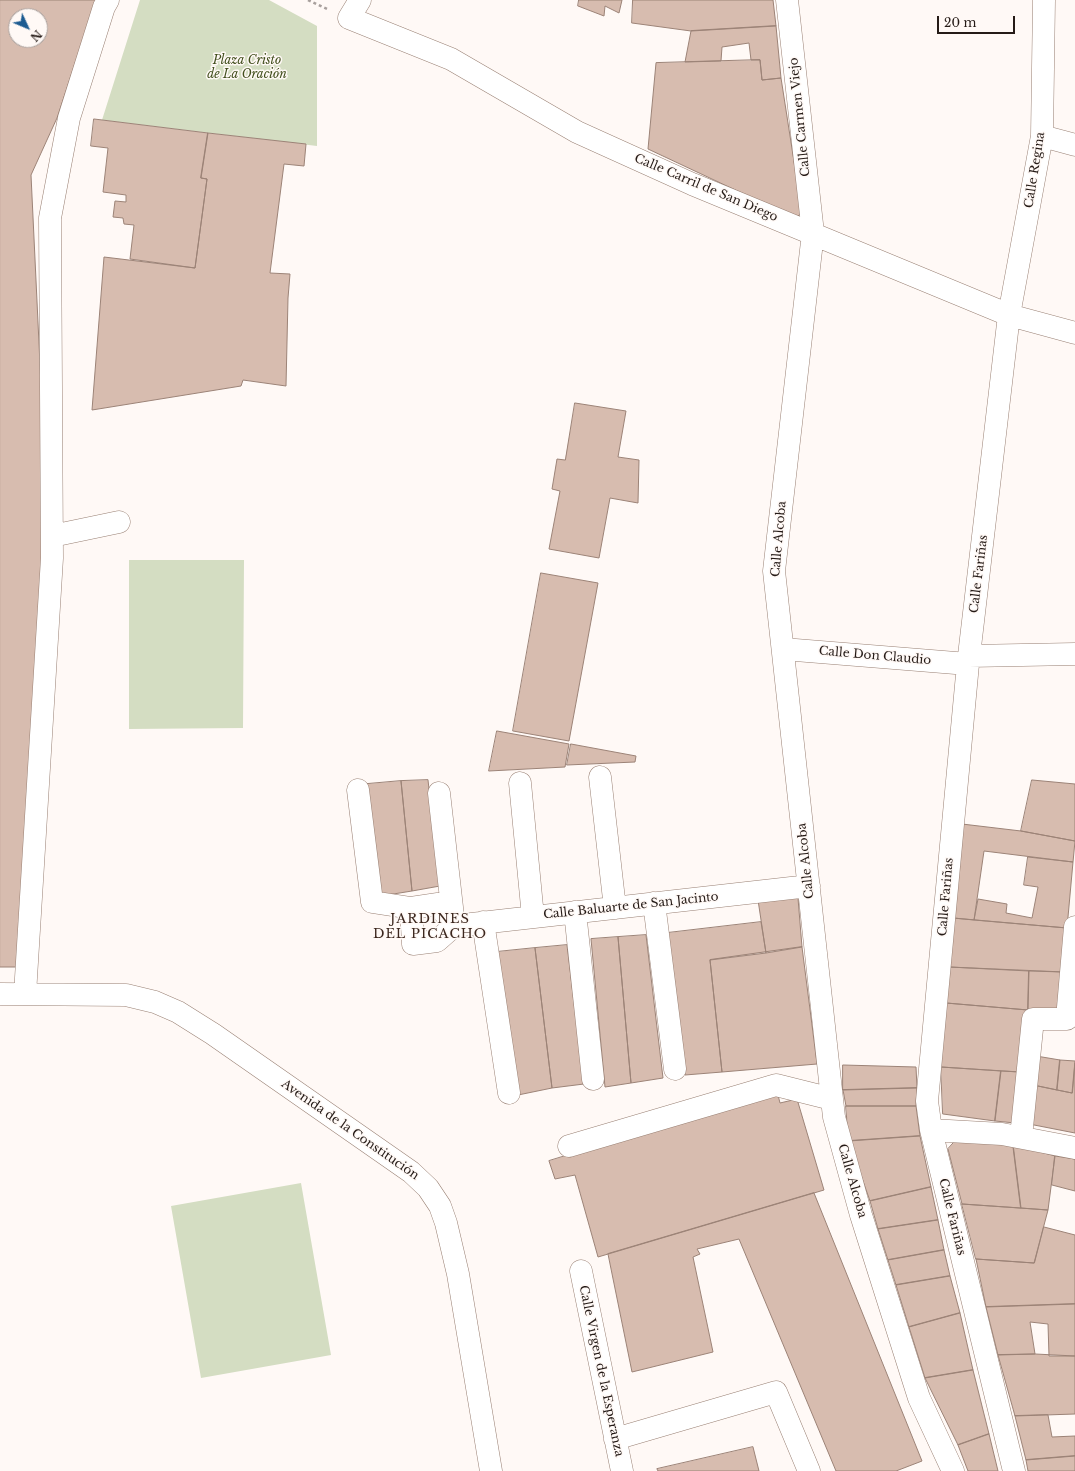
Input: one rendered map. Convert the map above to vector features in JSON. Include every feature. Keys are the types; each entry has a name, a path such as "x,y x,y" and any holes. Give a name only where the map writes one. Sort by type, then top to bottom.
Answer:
{"street":[{"path":"25,994 52,558 50,218 69,118 104,7 108,0"},
{"name":"Calle Carmen Viejo","path":"788,0 813,233"},
{"name":"Calle Regina","path":"1009,314 1042,136 1044,0"},
{"name":"Calle Carril de San Diego","path":"354,9 451,59 578,132 692,184 1009,314 1075,333"},
{"path":"1042,136 1075,145"},
{"name":"Calle Alcoba","path":"813,233 774,571 834,1117 861,1215 919,1398 953,1471"},
{"name":"Calle Fariñas","path":"1009,314 968,660 927,1101 931,1130 1014,1471"},
{"path":"52,536 118,522"},
{"name":"Calle Don Claudio","path":"782,649 968,660 1075,654"},
{"path":"600,777 615,908"},
{"path":"520,783 533,917"},
{"path":"358,790 372,902 411,908 438,904 454,926"},
{"path":"439,793 454,926"},
{"name":"Calle Baluarte de San Jacinto","path":"454,926 809,886"},
{"path":"654,903 675,1069"},
{"path":"411,908 413,944 437,941 454,926"},
{"path":"575,912 593,1079"},
{"path":"483,922 509,1093"},
{"path":"1020,1137 1033,1019 1067,1019 1075,927"},
{"name":"Avenida de la Constitución","path":"0,994 126,995 155,1002 178,1012 213,1034 412,1172 428,1188 440,1206 446,1223 458,1274 491,1471"},
{"path":"569,1146 776,1085 832,1099"},
{"path":"931,1130 1002,1134 1075,1148"},
{"name":"Calle Virgen de la Esperanza","path":"580,1271 622,1471"},
{"path":"615,1439 776,1392 809,1471"}],"green space":[{"name":"Plaza Cristo de La Oración","path":"140,0 269,0 317,26 317,146 102,120"},
{"path":"129,560 244,560 243,728 129,729"},
{"path":"301,1183 331,1355 201,1378 171,1206"}],"building":[{"path":"0,0 96,0 57,118 31,175 49,554 16,967 0,967"},
{"path":"579,0 622,0 619,13 605,6 604,16 578,6"},
{"path":"633,0 773,0 776,26 691,31 632,23"},
{"path":"776,26 781,78 762,80 760,60 751,60 749,43 722,47 721,61 685,62 691,31"},
{"path":"760,60 762,80 781,78 802,213 795,218 648,149 656,63"},
{"path":"94,119 208,133 201,178 207,179 195,268 130,259 134,225 124,224 123,218 113,217 115,201 126,202 126,195 103,192 108,148 91,146"},
{"path":"208,133 306,144 304,166 284,164 270,273 290,274 286,386 243,380 241,386 92,410 104,257 195,268 207,179 201,178"},
{"path":"575,403 626,411 618,457 639,460 638,503 610,498 599,558 549,549 560,491 552,489 557,459 565,460"},
{"path":"541,573 598,583 569,741 513,731"},
{"path":"497,731 569,744 565,767 489,771"},
{"path":"571,744 636,756 635,762 567,765"},
{"path":"428,780 440,886 412,891 401,781"},
{"path":"1032,780 1075,784 1075,841 1021,831"},
{"path":"401,781 412,891 381,896 367,784"},
{"path":"962,824 1021,831 1075,841 1073,862 984,851 974,920 953,918"},
{"path":"1028,857 1073,862 1067,928 974,920 978,899 1007,904 1006,913 1032,918 1038,887 1024,885"},
{"path":"798,898 802,947 766,953 758,900"},
{"path":"953,918 1067,928 1064,972 949,967"},
{"path":"761,922 766,953 710,960 722,1072 685,1075 667,933"},
{"path":"646,935 663,1078 631,1083 618,937"},
{"path":"618,937 631,1083 605,1087 591,939"},
{"path":"567,945 584,1084 552,1088 535,948"},
{"path":"802,947 817,1064 722,1072 710,960"},
{"path":"535,948 552,1088 518,1095 496,952"},
{"path":"949,967 1029,971 1028,1010 946,1003"},
{"path":"1029,971 1064,972 1062,1011 1028,1010"},
{"path":"946,1003 1028,1010 1020,1072 941,1067"},
{"path":"1036,1056 1060,1060 1057,1090 1033,1085"},
{"path":"1060,1060 1075,1061 1072,1093 1057,1090"},
{"path":"1075,1063 1075,1133 1029,1124 1033,1085 1072,1093"},
{"path":"843,1065 916,1067 917,1088 843,1090"},
{"path":"941,1067 1001,1071 995,1121 943,1114"},
{"path":"1001,1071 1020,1072 1015,1123 995,1121"},
{"path":"917,1088 916,1106 846,1106 843,1090"},
{"path":"777,1091 780,1103 797,1099 824,1190 598,1257 575,1175 555,1179 549,1161"},
{"path":"846,1106 916,1106 920,1136 849,1141"},
{"path":"920,1136 931,1187 870,1201 849,1141"},
{"path":"957,1139 1013,1144 1021,1208 962,1204 948,1149"},
{"path":"1013,1144 1055,1156 1048,1210 1021,1208"},
{"path":"1055,1156 1075,1159 1075,1191 1052,1185"},
{"path":"931,1187 938,1220 878,1229 870,1201"},
{"path":"814,1193 922,1461 896,1471 836,1471 739,1239 697,1249 700,1254 693,1257 713,1352 632,1372 608,1254"},
{"path":"962,1204 1048,1210 1034,1263 976,1259"},
{"path":"938,1220 944,1250 888,1260 878,1229"},
{"path":"1044,1227 1075,1235 1075,1304 986,1307 976,1259 1034,1263"},
{"path":"944,1250 950,1276 896,1285 888,1260"},
{"path":"950,1276 960,1313 909,1327 896,1285"},
{"path":"1075,1304 1075,1356 1049,1356 1048,1324 1030,1322 1035,1354 998,1355 986,1307"},
{"path":"960,1313 973,1370 925,1378 909,1327"},
{"path":"1035,1354 1075,1356 1075,1414 1015,1416 998,1355"},
{"path":"973,1370 989,1434 958,1445 925,1378"},
{"path":"1048,1415 1052,1437 1075,1436 1075,1456 1026,1460 1015,1416"},
{"path":"989,1434 998,1471 968,1471 958,1445"},
{"path":"753,1447 759,1471 658,1471 657,1469"},
{"path":"1075,1456 1075,1471 1028,1471 1026,1460"}],"district":[{"name":"JARDINES DEL PICACHO","path":"430,926"}]}
